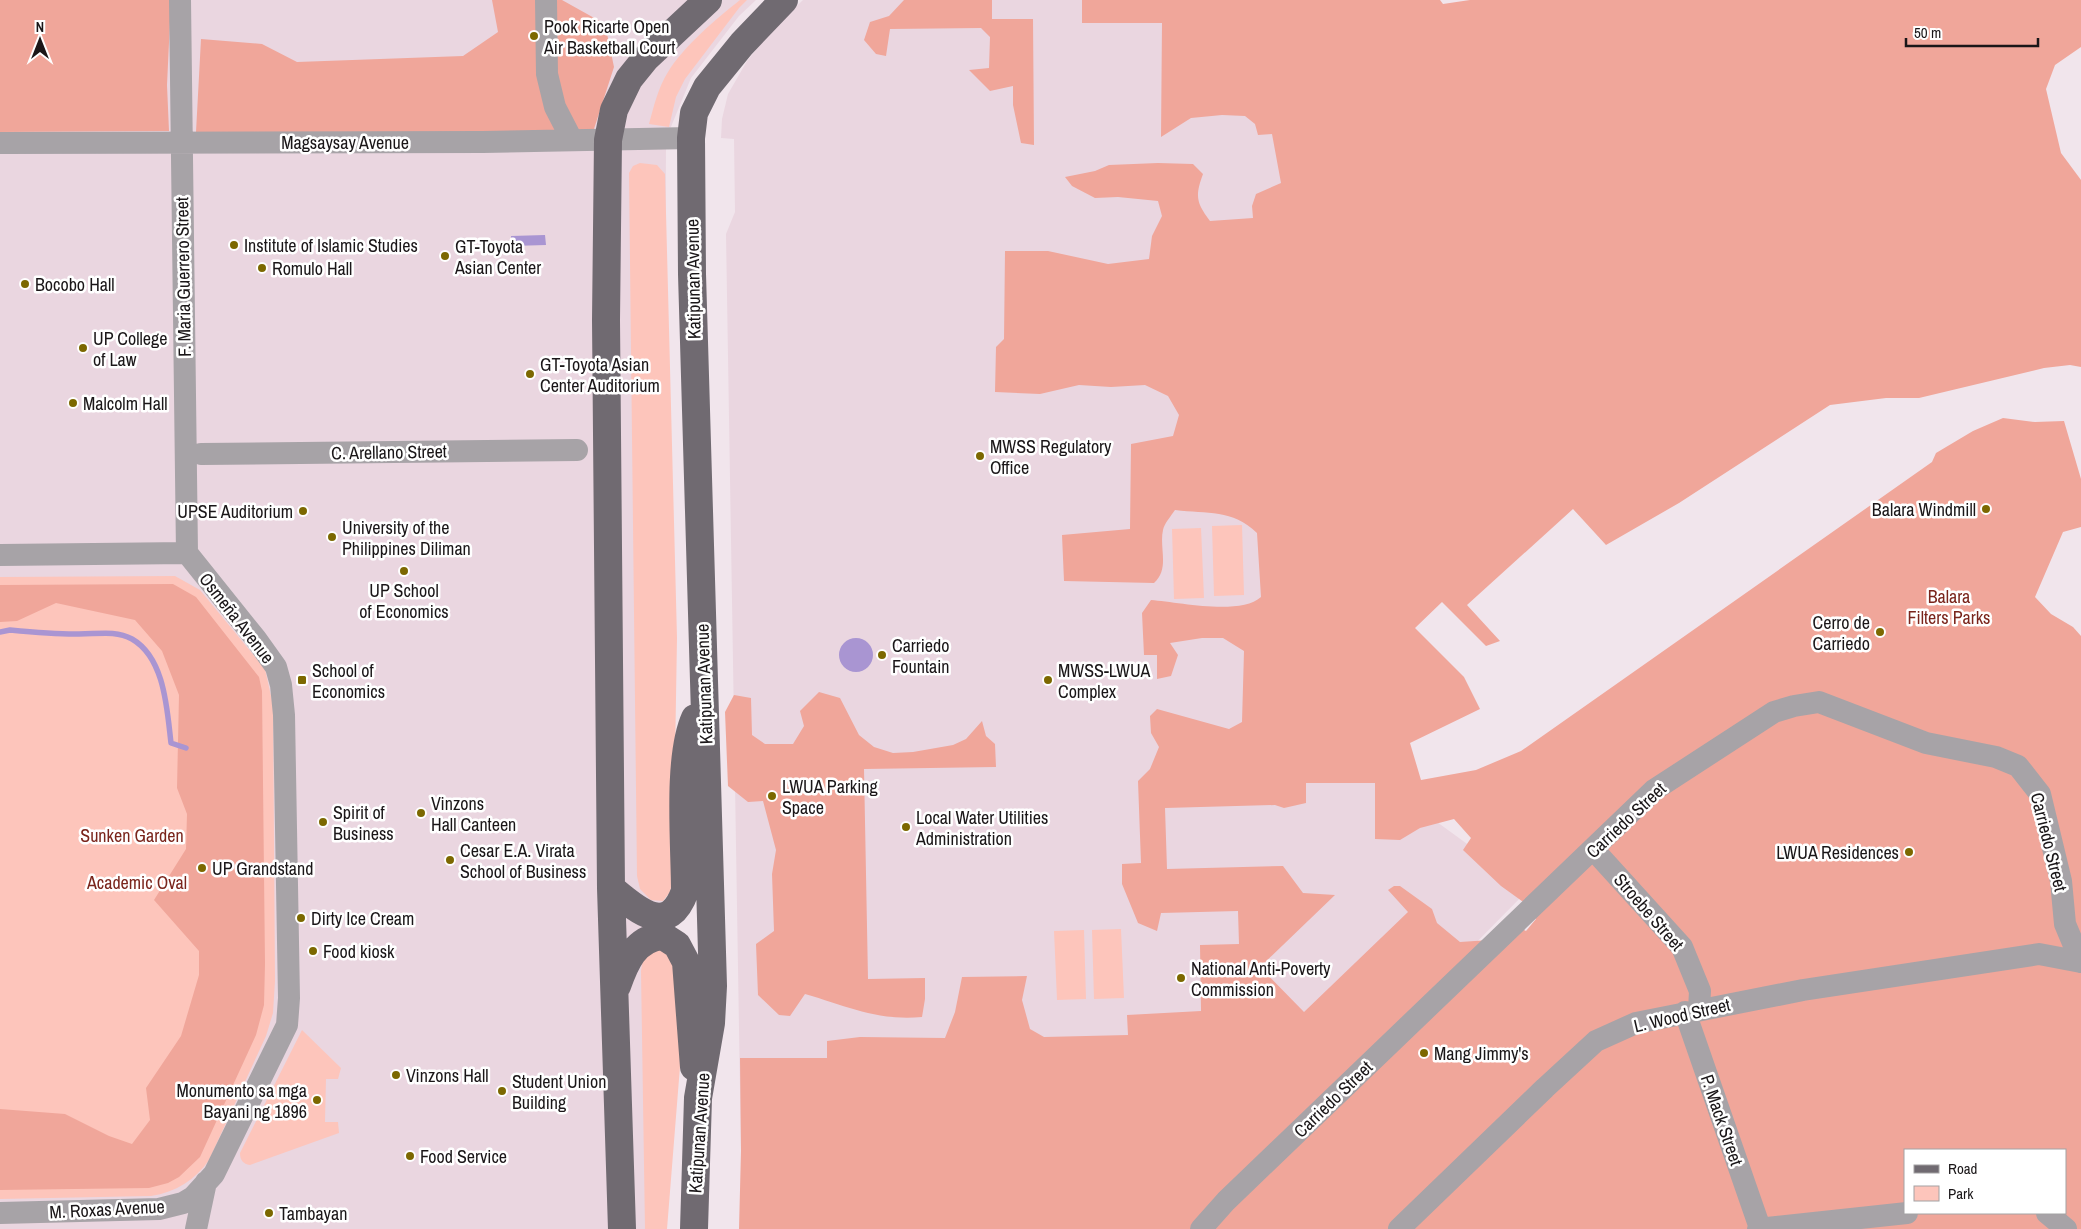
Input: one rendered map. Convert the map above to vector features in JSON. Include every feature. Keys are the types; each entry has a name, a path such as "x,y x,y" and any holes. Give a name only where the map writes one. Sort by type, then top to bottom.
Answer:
{"main road":[{"path":"622,1229 611,888 606,320 608,140 614,110 629,80 646,58 708,0"},
{"name":"Katipunan Avenue","path":"694,1229 698,1098 711,1023 713,986 692,274 691,138 694,113 707,87 742,44 784,0"},
{"path":"611,888 637,910 650,916 663,916 680,905 685,891 685,787 688,734 704,698"},
{"path":"615,993 622,972 631,954 639,945 647,940 663,936 677,945 686,962 690,1031 698,1098"}],"street":[{"name":"F. Maria Guerrero Street","path":"180,0 186,553"},
{"path":"546,0 547,74 555,108 572,140"},
{"name":"Magsaysay Avenue","path":"0,143 691,138"},
{"name":"C. Arellano Street","path":"201,454 577,450"},
{"path":"0,555 186,553"},
{"name":"Osmeña Avenue","path":"186,553 256,639 280,677 284,714 288,933"},
{"name":"Carriedo Street","path":"1201,1229 1226,1201 1654,790 1774,712 1820,702 1926,743 1996,757 2018,766 2040,794 2061,881 2065,924 2081,962"},
{"name":"Stroebe Street","path":"1593,849 1682,947 1700,991 1692,1011"},
{"path":"2039,954 2065,924"},
{"name":"M. Roxas Avenue","path":"0,1213 159,1209 171,1207 193,1197 214,1174 286,1025 289,998 288,933"},
{"name":"L. Wood Street","path":"1400,1229 1596,1041 1636,1023 1802,990 2039,954 2081,962"},
{"name":"P. Mack Street","path":"1692,1011 1759,1228"},
{"path":"196,1229 206,1182"},
{"path":"159,1209 175,1218 185,1229"},
{"path":"1759,1228 1904,1213"},
{"path":"2048,1214 2066,1229"}],"shaded area":[{"name":"University of the Philippines Diliman","path":"0,0 756,0 739,16 691,78 666,139 663,936 658,1229 0,1229"},
{"name":"MWSS-LWUA Complex","path":"803,0 1082,0 1082,23 1291,23 1317,469 1338,750 1529,889 1325,1096 741,1151 726,234 735,212 734,139 721,138 722,119 728,94 747,61 772,30"},
{"path":"545,235 546,245 512,246 511,236"},
{"name":"Carriedo Fountain","path":"856,638 868,643 873,655 868,667 856,672 844,667 839,655 844,643"}],"green space":[{"path":"0,0 171,0 167,85 169,131 0,132"},
{"path":"492,0 562,0 605,24 614,67 593,132 196,132 201,39 262,44 297,62 463,56 498,32"},
{"path":"740,0 747,0 685,79 676,97 669,127 649,124 662,84 674,63 701,34"},
{"path":"904,0 992,0 992,19 1033,19 1034,145 1021,143 1013,105 1013,86 990,91 969,70 989,68 990,37 981,28 890,29 886,56 876,54 864,40 870,22 889,16"},
{"name":"Balara Filters Parks","path":"1082,0 1440,0 1443,4 1470,0 2081,0 2081,47 2055,65 2046,89 2061,153 2081,180 2081,367 2070,365 2044,368 1919,398 1886,398 1830,405 1679,503 1606,545 1573,509 1467,605 1500,641 1486,646 1442,602 1415,628 1464,677 1480,709 1410,743 1421,780 1476,770 1521,751 1932,462 1936,453 1973,431 2003,418 2035,422 2064,421 2081,479 2081,527 2063,532 2035,597 2051,614 2073,627 2081,636 2081,1229 739,1229 741,1151 740,1058 827,1058 827,1041 860,1037 945,1038 955,1012 962,977 1027,976 1022,1000 1030,1029 1044,1037 1128,1035 1127,1015 1201,1011 1200,945 1239,944 1238,911 1161,913 1157,931 1138,923 1122,884 1122,864 1141,863 1138,781 1150,769 1159,747 1151,733 1150,716 1157,709 1229,729 1242,722 1244,651 1223,638 1202,638 1170,643 1178,655 1171,676 1157,679 1157,655 1144,655 1142,613 1151,600 1224,607 1251,603 1261,597 1257,533 1248,525 1229,516 1175,510 1164,528 1162,537 1162,571 1154,583 1064,581 1062,535 1130,529 1131,444 1173,436 1179,415 1168,396 1145,385 1111,387 1079,385 1040,394 995,392 996,347 1004,339 1005,251 1048,251 1108,264 1149,259 1152,236 1162,216 1158,201 1118,197 1095,198 1072,186 1065,177 1095,171 1109,165 1193,164 1203,174 1198,199 1210,221 1253,218 1252,206 1256,194 1281,183 1272,134 1258,135 1255,124 1245,116 1222,115 1191,118 1161,137 1162,23 1082,23","holes":["1306,783 1375,783 1375,839 1400,840 1420,828 1454,819 1471,838 1463,850 1501,886 1526,904 1536,919 1526,931 1506,921 1490,940 1460,942 1437,923 1432,909 1400,886 1394,886 1388,890 1408,912 1304,1012 1260,967 1335,895 1303,893 1283,866 1167,869 1165,808 1275,805 1284,808 1306,803"]},
{"path":"640,163 657,165 665,174 677,638 673,878 670,892 663,901 651,900 640,889 637,876 629,173 633,166"},
{"path":"1242,525 1244,595 1214,596 1212,526"},
{"path":"1201,528 1204,598 1174,599 1172,529"},
{"name":"Sunken Garden","path":"175,576 200,590 265,669 273,705 275,981 273,1013 266,1036 209,1160 198,1174 184,1184 169,1192 151,1196 0,1199 0,577"},
{"path":"173,584 196,597 259,677 262,691 265,964 264,1005 256,1035 200,1157 179,1177 168,1183 149,1188 0,1190 0,1109 65,1114 109,1136 132,1144 150,1120 146,1088 181,1036 199,975 199,951 154,900 186,849 187,814 177,788 179,695 162,651 135,620 56,603 17,621 0,622 0,585"},
{"path":"819,692 840,698 859,735 874,747 893,753 913,752 953,745 966,739 982,721 986,736 995,744 996,767 864,769 868,979 925,978 925,999 922,1017 905,1018 876,1015 805,994 790,1016 779,1015 758,995 756,944 774,931 772,874 776,850 763,801 748,802 728,786 725,712 734,695 751,698 752,735 765,744 793,744 804,726 800,711"},
{"path":"1121,929 1124,998 1094,999 1092,930"},
{"path":"1084,930 1086,999 1057,1000 1054,931"},
{"path":"659,943 675,965 681,1054 667,1229 645,1229 641,971 643,958"},
{"path":"302,1030 341,1068 338,1079 326,1079 325,1122 338,1122 339,1133 250,1165 245,1164 241,1160 240,1153"}],"waterway":[{"path":"0,632 10,630 59,634 111,633 132,639 143,648 158,672 166,701 171,743 186,748"}],"place":[{"name":"Pook Ricarte Open Air Basketball Court","path":"534,36"},
{"name":"Institute of Islamic Studies","path":"234,245"},
{"name":"GT-Toyota Asian Center","path":"445,256"},
{"name":"Romulo Hall","path":"262,268"},
{"name":"Bocobo Hall","path":"25,284"},
{"name":"UP College of Law","path":"83,348"},
{"name":"GT-Toyota Asian Center Auditorium","path":"530,374"},
{"name":"Malcolm Hall","path":"73,403"},
{"name":"MWSS Regulatory Office","path":"980,456"},
{"name":"Balara Windmill","path":"1986,509"},
{"name":"UPSE Auditorium","path":"303,511"},
{"name":"University of the Philippines Diliman","path":"332,537"},
{"name":"UP School of Economics","path":"404,571"},
{"name":"Cerro de Carriedo","path":"1880,632"},
{"name":"Carriedo Fountain","path":"882,655"},
{"name":"School of Economics","path":"302,680"},
{"name":"MWSS-LWUA Complex","path":"1048,680"},
{"name":"LWUA Parking Space","path":"772,796"},
{"name":"Vinzons Hall Canteen","path":"421,813"},
{"name":"Spirit of Business","path":"323,822"},
{"name":"Local Water Utilities Administration","path":"906,827"},
{"name":"LWUA Residences","path":"1909,852"},
{"name":"Cesar E.A. Virata School of Business","path":"450,860"},
{"name":"UP Grandstand","path":"202,868"},
{"name":"Dirty Ice Cream","path":"301,918"},
{"name":"Food kiosk","path":"313,951"},
{"name":"National Anti-Poverty Commission","path":"1181,978"},
{"name":"Mang Jimmy's","path":"1424,1053"},
{"name":"Vinzons Hall","path":"396,1075"},
{"name":"Student Union Building","path":"502,1091"},
{"name":"Monumento sa mga Bayani ng 1896","path":"317,1100"},
{"name":"Food Service","path":"410,1156"},
{"name":"Tambayan","path":"269,1213"}],"park label":[{"name":"Academic Oval","path":"137,882"}]}
